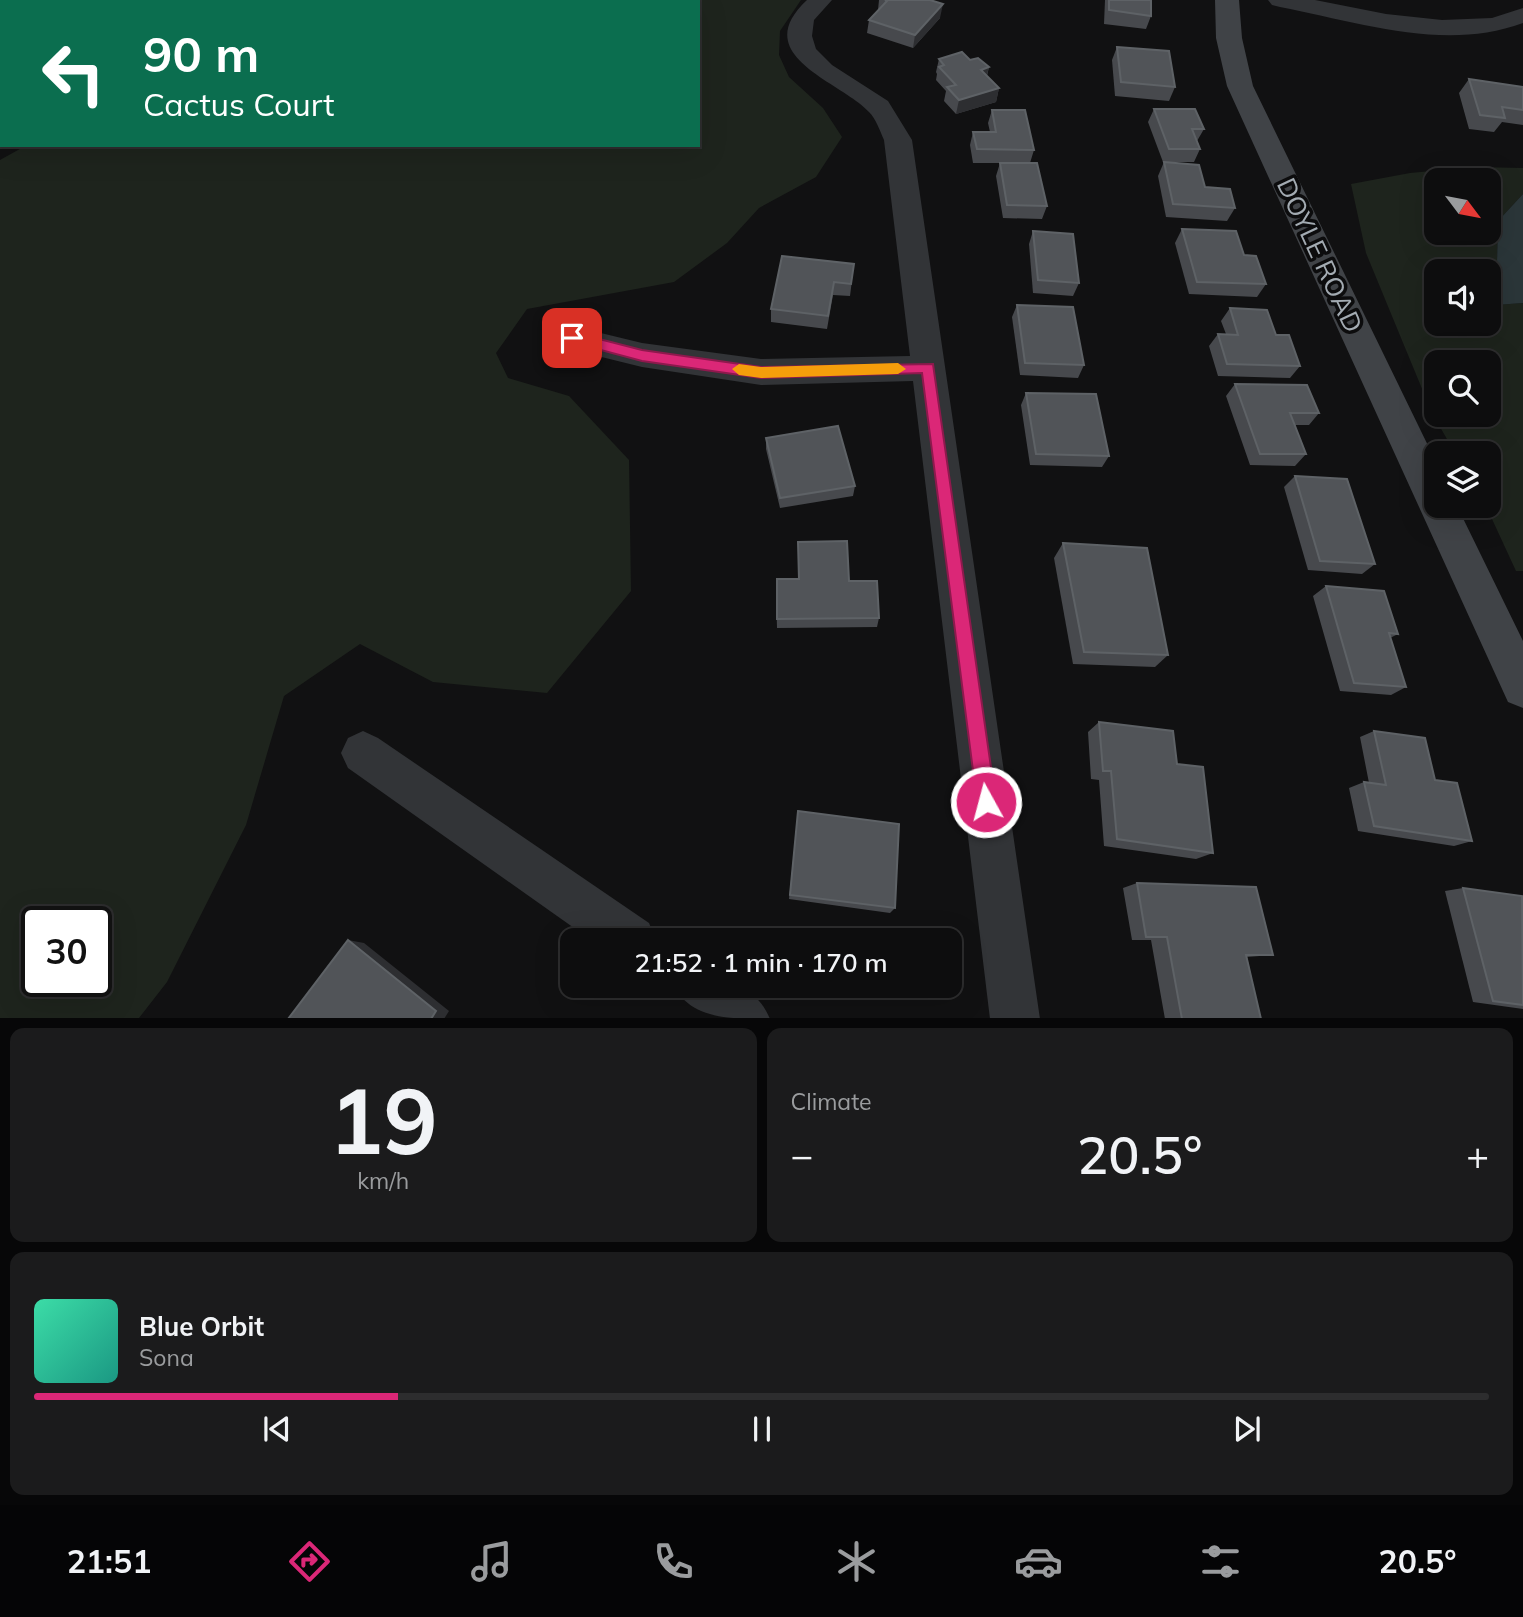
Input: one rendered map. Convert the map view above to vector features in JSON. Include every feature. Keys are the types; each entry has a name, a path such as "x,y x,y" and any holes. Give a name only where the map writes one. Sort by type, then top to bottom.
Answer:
{"main road":[{"name":"DOYLE ROAD","path":"1227,0 1229,38 1240,86 1424,477"},
{"name":"DOYLE ROAD","path":"1443,518 1523,687"}],"street":[{"path":"820,0 803,18 801,34 805,52 814,63 877,104 898,139 1015,1018"},
{"path":"1280,0 1418,24 1454,27 1491,25 1523,15"},
{"path":"572,338 642,355 761,372 928,368"},
{"path":"363,753 615,928"},
{"path":"716,998 745,1018"}],"shaded area":[{"path":"700,0 801,0 780,31 779,55 789,77 823,108 842,137 816,177 759,208 727,243 674,282 527,309 496,353 508,378 569,396 629,460 631,591 547,693 433,682 360,644 284,696 246,825 167,982 139,1018 0,1018 0,160 23,147 700,147"},
{"path":"1475,167 1523,168 1523,194 1502,217 1502,168 1464,168"},
{"path":"1424,172 1424,245 1497,245 1497,259 1424,259 1424,336 1501,336 1501,305 1523,303 1523,571 1516,571 1492,518 1501,518 1501,441 1448,441 1440,427 1501,427 1501,350 1424,350 1424,394 1366,253 1351,184"},
{"path":"1523,194 1523,303 1501,305 1501,259 1497,259 1497,245 1502,245 1502,217"}],"building":[{"path":"885,0 930,0 943,4 915,35 869,20 887,1"},
{"path":"1109,0 1151,0 1151,16 1109,10"},
{"path":"1117,47 1169,51 1175,87 1121,82"},
{"path":"962,52 970,60 978,58 989,67 981,70 999,88 959,100 947,87 956,85 939,67 944,65 939,59"},
{"path":"1469,79 1523,87 1523,110 1502,107 1505,118 1480,115"},
{"path":"1154,109 1195,109 1204,129 1192,129 1200,149 1169,149"},
{"path":"992,110 1025,110 1034,150 977,149 973,132 996,132"},
{"path":"1164,162 1199,165 1205,187 1230,189 1235,208 1173,204"},
{"path":"1000,163 1037,163 1047,206 1007,205"},
{"path":"1182,229 1236,231 1244,255 1256,256 1266,284 1197,282"},
{"path":"1033,231 1073,234 1079,283 1038,280"},
{"path":"782,256 854,264 851,284 834,282 828,316 771,309"},
{"path":"1017,305 1073,307 1084,365 1025,363"},
{"path":"1230,308 1267,310 1276,335 1289,335 1300,366 1227,364 1218,334 1238,335"},
{"path":"1235,384 1307,385 1319,413 1290,413 1306,454 1260,454"},
{"path":"1026,393 1096,394 1109,456 1036,454"},
{"path":"838,426 855,486 780,498 766,438"},
{"path":"1295,476 1347,479 1375,564 1320,561"},
{"path":"847,541 849,581 877,581 879,618 777,619 777,579 799,579 798,542"},
{"path":"1063,543 1147,548 1168,655 1084,652"},
{"path":"1326,586 1384,591 1398,634 1389,633 1406,687 1354,683"},
{"path":"1099,722 1173,731 1177,764 1203,767 1213,853 1117,839 1111,771 1103,771"},
{"path":"1374,731 1425,738 1435,780 1457,783 1472,841 1374,826 1364,782 1386,785"},
{"path":"798,811 899,824 895,908 790,895"},
{"path":"1137,883 1256,887 1273,955 1246,955 1261,1018 1182,1018 1167,937 1146,937"},
{"path":"1463,888 1522,896 1523,1005 1493,1001"},
{"path":"348,940 436,1011 432,1018 289,1018"}],"slow traffic":[{"path":"739,369 761,372 898,369"}],"route":[{"path":"572,338 642,355 761,372 928,368 986,802"}]}
